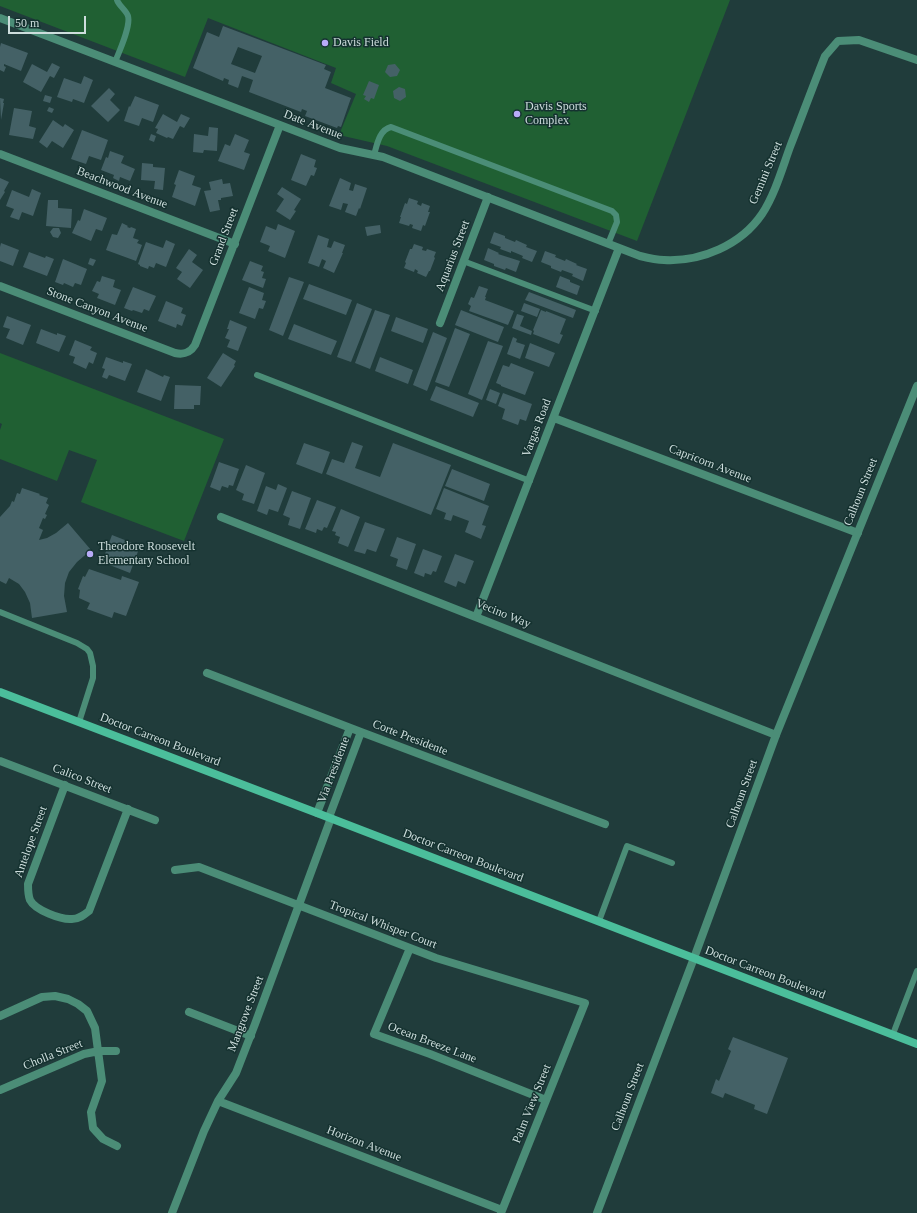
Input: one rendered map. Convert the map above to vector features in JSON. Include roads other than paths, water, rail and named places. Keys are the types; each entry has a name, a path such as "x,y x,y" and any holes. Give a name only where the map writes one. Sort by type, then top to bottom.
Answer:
{"main road":[{"name":"Doctor Carreon Boulevard","path":"0,692 917,1044"}],"street":[{"name":"Date Avenue","path":"0,18 340,148 383,158 619,248"},
{"name":"Gemini Street","path":"619,248 640,256 664,260 687,259 714,252 748,230 761,214 773,192 825,56 838,41 859,40 917,60"},
{"name":"Grand Street","path":"185,354 195,345 280,125"},
{"name":"Beachwood Avenue","path":"0,154 235,244"},
{"name":"Aquarius Street","path":"440,323 488,197"},
{"name":"Vargas Road","path":"476,617 596,311 619,248"},
{"name":"Stone Canyon Avenue","path":"0,286 175,353 185,354"},
{"name":"Calhoun Street","path":"597,1213 694,958 776,735 917,386"},
{"name":"Capricorn Avenue","path":"554,418 858,533"},
{"name":"Vecino Way","path":"221,517 776,735"},
{"name":"Corte Presidente","path":"208,673 605,824"},
{"name":"Via Presidente","path":"317,813 350,728"},
{"name":"Via Presidente","path":"330,818 361,732"},
{"name":"Calico Street","path":"0,761 154,820"},
{"name":"Antelope Street","path":"65,785 28,884 30,901 39,909 58,917 73,919 82,917 89,911 128,809"},
{"name":"Mangrove Street","path":"172,1213 204,1131 218,1101 236,1073 251,1036 330,818"},
{"name":"Tropical Whisper Court","path":"175,870 199,867 436,958 585,1003"},
{"name":"Ocean Breeze Lane","path":"410,948 374,1034 430,1054 546,1100"},
{"path":"0,1016 42,997 55,996 68,998 87,1011 95,1028 102,1081 91,1112 93,1128 103,1139 117,1146"},
{"name":"Palm View Street","path":"501,1212 585,1003"},
{"path":"189,1012 251,1036"},
{"name":"Cholla Street","path":"0,1090 84,1054 99,1050 116,1051"},
{"name":"Horizon Avenue","path":"218,1101 501,1212"}],"lane":[{"path":"115,62 129,22 128,14 117,0"},
{"path":"374,156 382,132 386,128 392,127 612,211 616,215 617,222 608,244"},
{"path":"463,261 596,311"},
{"path":"257,375 530,481"},
{"path":"0,612 77,643 90,652 93,666 93,678 79,722"},
{"path":"599,922 627,846 672,863"},
{"path":"893,1034 917,972"}],"place":[{"name":"Davis Field","path":"325,43"},
{"name":"Davis Sports Complex","path":"517,114"},
{"name":"Theodore Roosevelt Elementary School","path":"90,554"}]}
